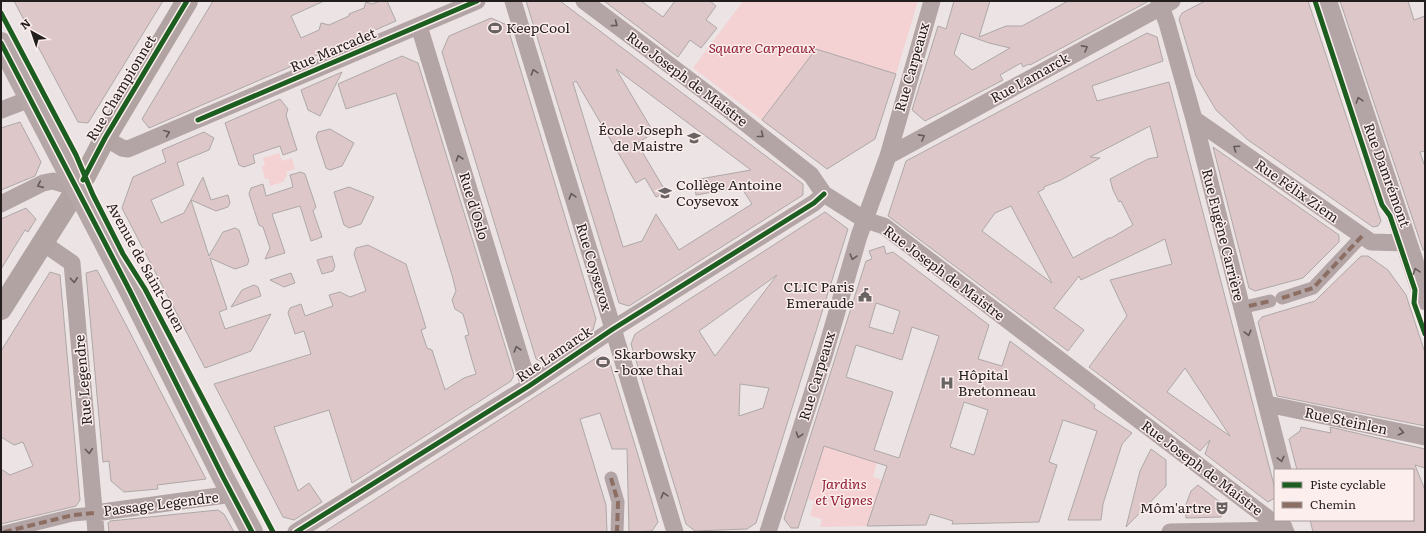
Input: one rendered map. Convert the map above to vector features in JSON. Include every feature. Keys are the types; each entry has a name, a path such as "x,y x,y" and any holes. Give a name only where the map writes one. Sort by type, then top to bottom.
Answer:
{"main road":[{"name":"Rue Championnet","path":"1,309 77,188 105,138 187,1"},
{"name":"Avenue de Saint-Ouen","path":"1,43 77,188 252,532"}],"street":[{"name":"Rue Marcadet","path":"105,138 122,148 128,149 477,1"},
{"name":"Rue Coysevox","path":"513,1 675,532"},
{"name":"Rue Joseph de Maistre","path":"584,1 720,103 811,175 824,194 866,220 884,226 1274,519"},
{"name":"Rue Carpeaux","path":"768,532 866,220 888,156 932,1"},
{"name":"Rue Damrémont","path":"1326,1 1425,299"},
{"name":"Rue Lamarck","path":"888,156 1164,3"},
{"name":"Rue Eugène Carrière","path":"1164,3 1283,469"},
{"name":"Rue d'Oslo","path":"419,26 529,386"},
{"path":"1,110 30,99"},
{"name":"Rue Félix Ziem","path":"1194,119 1371,242 1407,243"},
{"path":"1,204 43,183 53,181 77,188"},
{"name":"Rue Lamarck","path":"296,532 529,386 613,329 814,203 824,194"},
{"path":"1249,306 1276,300 1313,288 1362,236"},
{"name":"Rue Legendre","path":"42,243 72,263 96,532"},
{"name":"Rue Steinlen","path":"1267,404 1425,437"},
{"path":"611,478 618,502 617,532"},
{"name":"Passage Legendre","path":"95,513 233,494"},
{"path":"4,532 73,515 95,513"},
{"path":"1170,532 1285,527"}],"green space":[{"name":"Square Carpeaux","path":"743,1 918,1 896,74 812,48 813,53 762,120 693,68"},
{"path":"279,153 282,161 292,158 295,169 286,172 287,176 283,182 270,186 269,179 265,179 262,167 265,165 263,158"},
{"name":"Jardins et Vignes","path":"824,446 877,462 873,477 882,480 867,526 820,527 822,519 810,516 814,501 808,499"}],"building":[{"path":"14,1 163,1 88,123 78,122"},
{"path":"213,1 324,1 291,16 301,38 319,30 321,23 329,25 364,8 366,2 372,4 380,1 387,1 396,21 149,128 142,119"},
{"path":"526,1 560,1 803,184 803,195 629,306 619,303","holes":["616,69 751,170 694,180 696,195 741,187 752,204 679,250 656,214 642,241 623,247 573,83 576,81 636,183 645,178 656,197 666,192 637,143 654,133"]},
{"path":"604,1 641,1 663,17 675,1 710,1 716,6 706,20 717,28 701,48 690,40 678,57"},
{"path":"954,1 990,1 979,37 1006,26 1022,26 1068,1 1149,1 1030,65 1029,64 1023,67 1021,63 1000,75 1003,80 925,121 912,110 938,26 946,29","holes":["961,33 989,43 1010,48 972,70 954,54"]},
{"path":"1205,1 1308,1 1381,221 1378,226 1373,227 1248,140 1216,110 1196,76 1179,19 1182,13"},
{"path":"1340,1 1408,1 1414,20 1425,16 1425,151 1420,152 1425,167 1425,250 1423,250"},
{"path":"491,18 507,25 596,319 593,330 542,362 536,359 442,52 449,36"},
{"path":"1147,33 1157,37 1163,61 1092,86 1097,101 1169,82 1274,485 1274,499 1268,502 1205,454 1210,440 1200,451 1089,367 1127,316 1110,280 1172,264 1165,239 1081,280 1079,276 1054,308 1084,330 1068,351 888,216 906,161","holes":["1150,126 1158,157 1148,159 1110,179 1113,190 1119,202 1121,201 1133,225 1073,258 1038,192 1044,189 1044,187 1061,180 1100,158 1090,157","1011,206 1052,283 982,231 995,213","1185,368 1230,436 1167,392"]},
{"path":"816,49 896,74 875,139 827,169 762,120"},
{"path":"402,56 418,63 514,375 511,381 352,483 329,410 274,427 298,491 309,483 322,502 294,520 283,517 214,384 311,354 304,331 295,334 288,313 290,308 301,304 305,316 333,306 329,295 340,292 350,297 366,291 354,254 356,248 368,245 406,264 426,328 421,330 427,348 432,350 445,390 464,378 476,374 465,336 469,335 463,314 455,309 452,300 456,291 452,275 396,93 346,109 338,84"},
{"path":"342,72 320,116 308,110 301,90"},
{"path":"280,99 288,109 286,115 297,150 283,155 280,146 253,155 255,163 244,167 239,165 225,123"},
{"path":"20,122 41,162 35,176 1,190 1,128"},
{"path":"330,129 354,143 342,166 330,170 326,168 316,137 318,132"},
{"path":"204,132 214,138 209,150 177,163 184,185 151,200 161,223 184,213 203,177 211,200 228,195 230,203 228,207 216,211 191,200 209,256 223,232 235,228 239,230 249,261 247,265 235,269 210,258 227,309 219,312 225,329 271,314 251,351 205,368 122,208 133,177 166,162 162,150"},
{"path":"1213,147 1339,235 1339,242 1303,278 1255,291 1249,288"},
{"path":"301,172 305,174 316,207 313,211 322,237 311,241 300,206 272,214 285,253 265,259 270,248 263,227 259,225 249,194 251,188 263,184 266,196 293,187 290,175"},
{"path":"349,187 374,197 361,224 349,228 344,225 334,192"},
{"path":"26,208 36,219 28,232 25,230 1,269 1,219"},
{"path":"825,212 848,229 756,523 747,529 695,531 686,524 631,344 635,334","holes":["777,275 723,346 715,356 699,331","740,384 769,388 763,408 739,416"]},
{"name":"Hôpital Bretonneau","path":"884,246 886,254 893,252 989,325 978,359 1002,366 1010,341 1095,405 1094,408 1132,433 1122,444 1103,504 1101,520 1068,520 1097,431 1063,420 1049,462 1057,465 1039,522 952,524 953,521 930,514 926,525 867,526 887,466 824,446 798,528 791,528 784,519 866,261 872,259 869,251","holes":["876,303 900,311 893,334 869,327","912,327 939,336 899,458 874,450 893,392 846,377 856,345 902,360","964,402 988,410 974,455 950,447"]},
{"path":"332,256 335,266 333,271 322,274 317,260"},
{"path":"1361,256 1368,256 1388,270 1406,295 1425,353 1425,426 1277,396 1258,322 1262,317 1315,301"},
{"path":"97,270 206,479 157,485 158,489 124,492 111,481 109,461 103,462 86,273"},
{"path":"50,272 60,275 80,500 76,506 1,524 1,469 10,475 33,466 23,442 14,445 1,437 1,351"},
{"path":"291,273 295,283 284,287 270,280"},
{"path":"254,285 258,287 261,296 231,307 242,290"},
{"path":"599,356 609,360 638,455 658,522 652,531 629,532 627,449 612,449 600,413 580,419 606,505 607,532 324,532"},
{"path":"1301,427 1331,433 1330,427 1425,449 1425,468 1415,465 1425,490 1425,532 1313,532 1310,521 1414,521 1414,469 1297,469 1289,439 1300,431"},
{"path":"1151,449 1166,460 1166,486 1126,527 1140,471"},
{"path":"1198,485 1225,506 1221,517 1186,518 1185,507 1191,491"},
{"path":"218,510 224,514 234,532 109,532 108,523 110,521"}],"marked path":[{"path":"1282,298 1313,288 1362,236"},
{"path":"1249,306 1270,301"},
{"path":"611,478 618,502 617,532"},
{"path":"4,532 73,515 95,513"}],"cycle path":[{"path":"83,180 105,138 187,1"},
{"path":"198,120 477,1"},
{"path":"1315,1 1382,205 1390,216 1415,290 1414,303 1425,334"},
{"path":"1,13 76,155 93,195 123,254 145,289 273,532"},
{"path":"1,43 130,291 252,532"},
{"path":"296,532 529,386 613,329 814,203 824,194"}],"place":[{"name":"KeepCool","path":"495,28"},
{"name":"École Joseph de Maistre","path":"694,138"},
{"name":"Collège Antoine Coysevox","path":"665,193"},
{"name":"CLIC Paris Emeraude","path":"865,295"},
{"name":"Skarbowsky - boxe thai","path":"603,362"},
{"name":"Hôpital Bretonneau","path":"947,383"},
{"name":"Môm'artre","path":"1222,508"}]}
